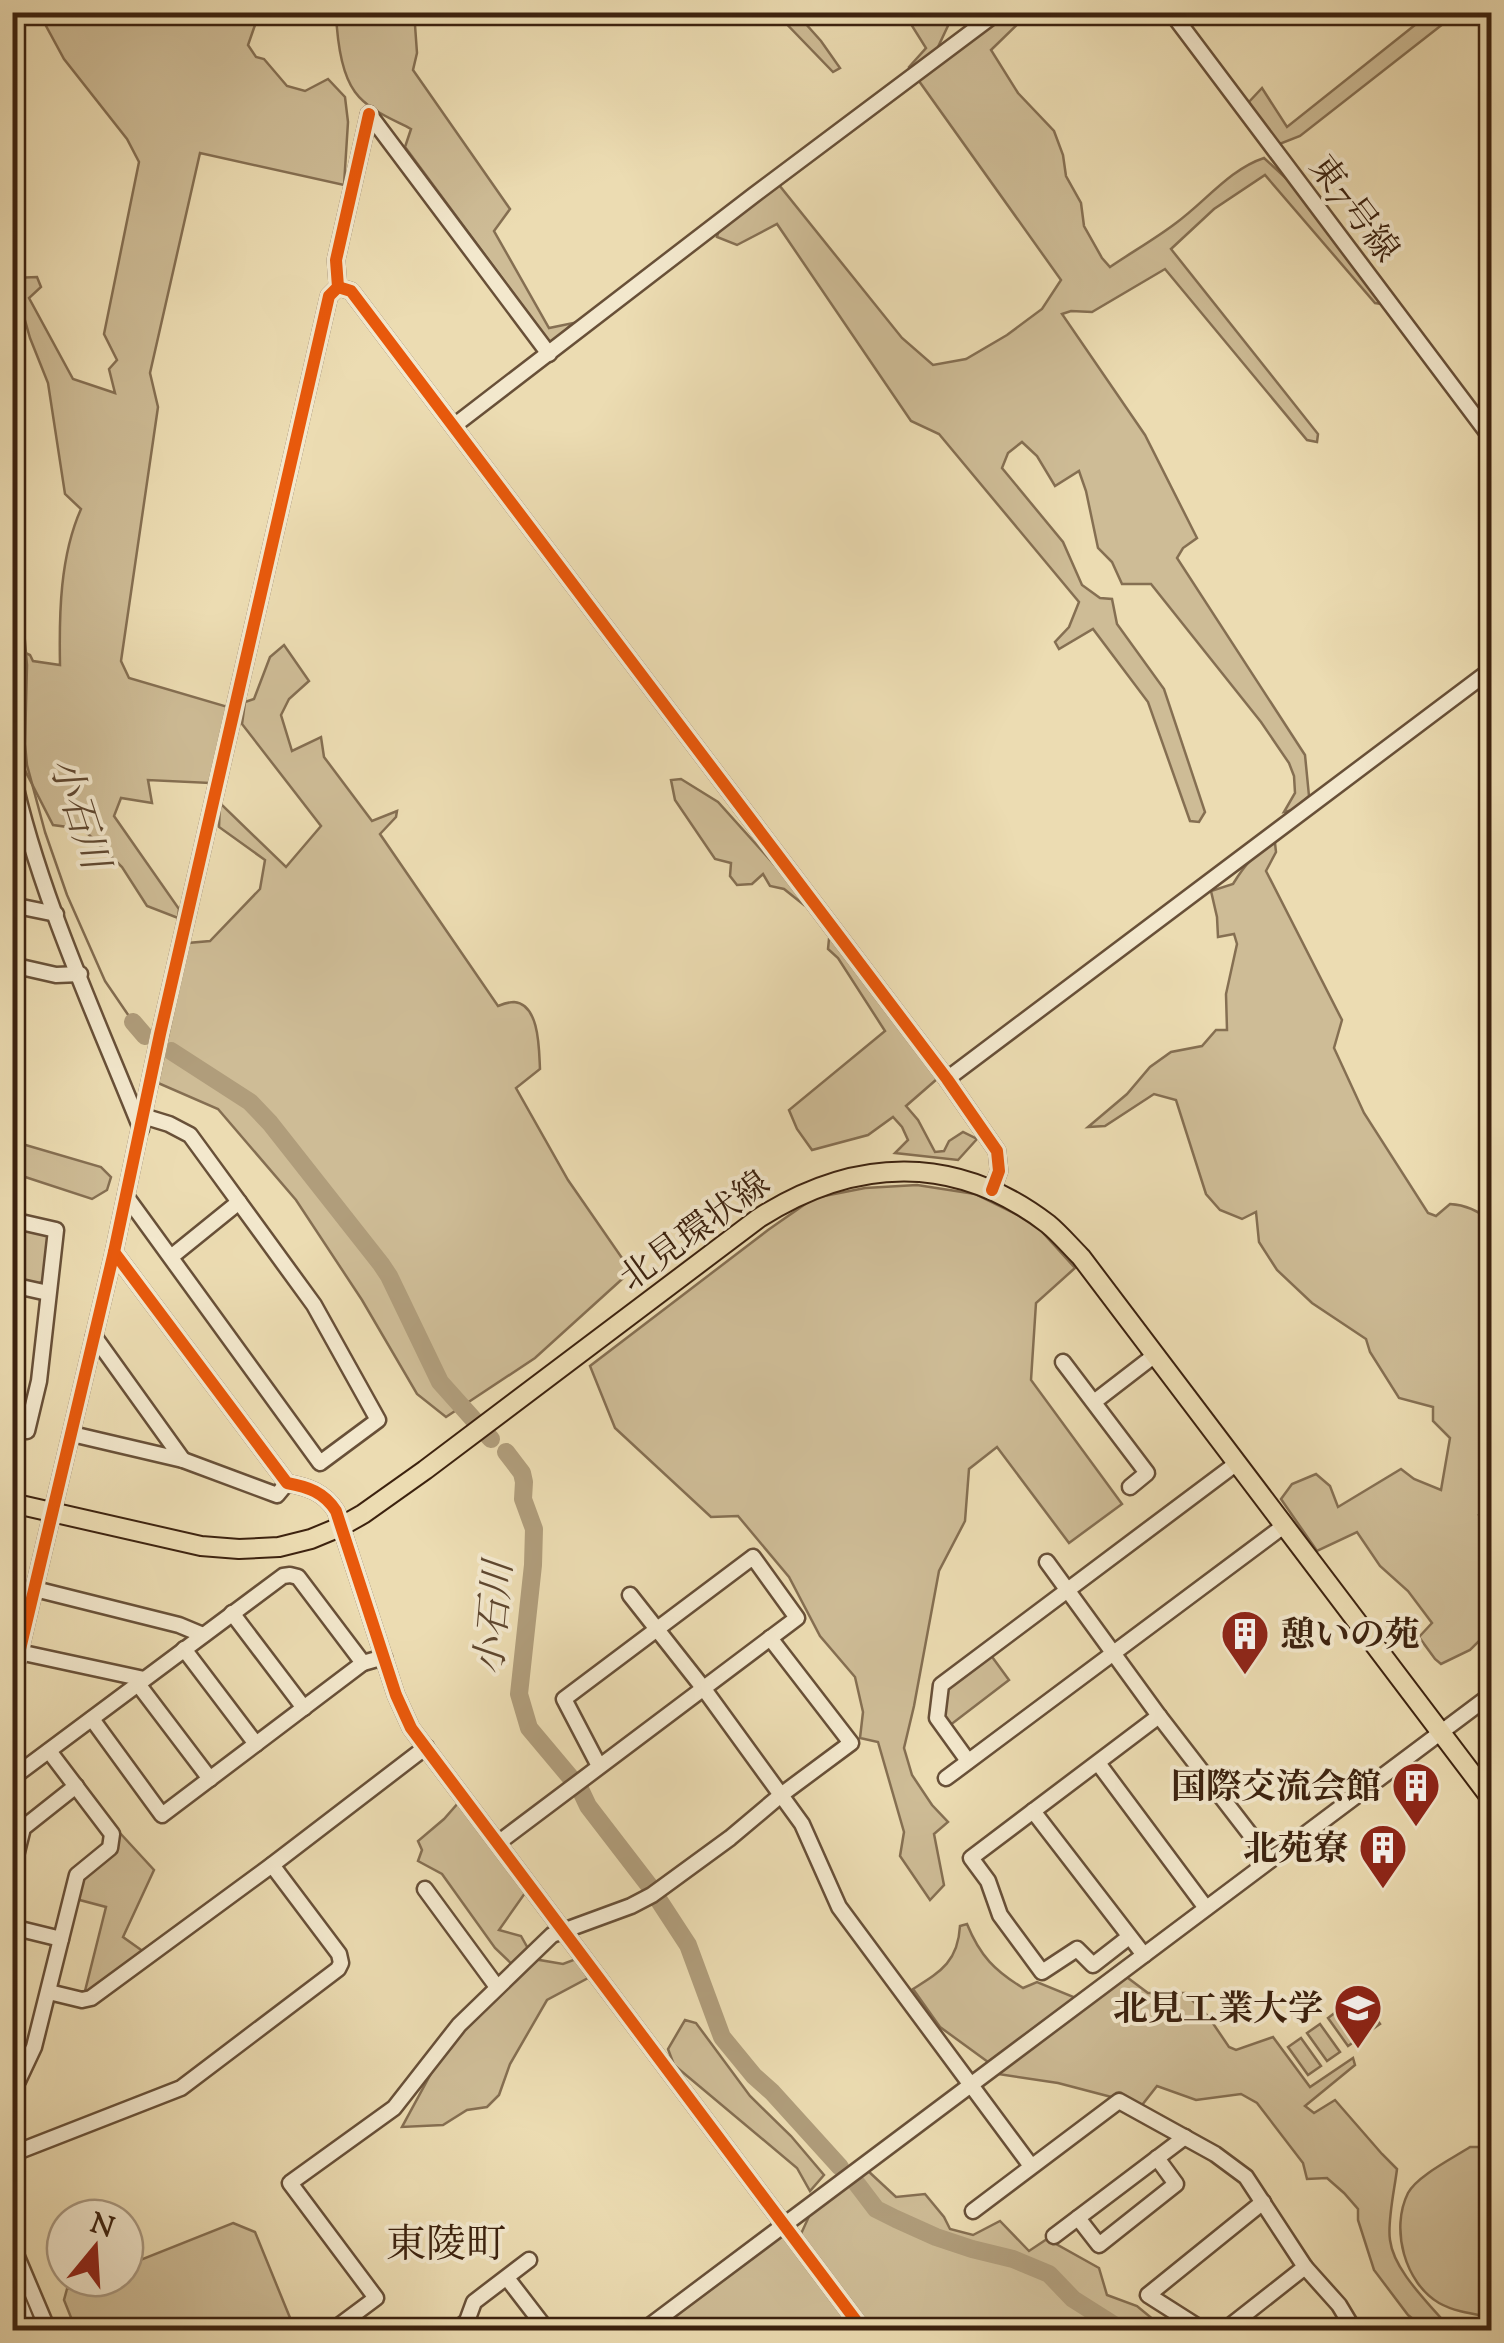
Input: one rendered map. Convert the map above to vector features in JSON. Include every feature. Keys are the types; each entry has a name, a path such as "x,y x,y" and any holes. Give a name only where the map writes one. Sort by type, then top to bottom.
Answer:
{"main road":[{"name":"北見環状線","path":"12,1503 201,1546 239,1550 279,1547 310,1539 363,1514 758,1218 788,1200 860,1175 898,1171 948,1176 992,1190 1018,1204 1051,1226 1081,1257 1492,1800"}],"street":[{"path":"455,425 998,12"},
{"name":"東7号線","path":"1171,12 1492,439"},
{"path":"12,1683 114,1252 329,296 338,287 336,260 369,114 549,354"},
{"path":"338,287 351,291 455,425 947,1079 996,1151 999,1171 992,1190"},
{"path":"947,1079 1492,668"},
{"path":"12,771 16,808 142,1123"},
{"path":"12,905 56,914"},
{"path":"12,965 56,975 80,974"},
{"path":"126,1196 320,1463 378,1420 314,1305 190,1134 170,1124 142,1123"},
{"path":"171,1256 239,1202"},
{"path":"12,1220 56,1230 38,1381 26,1431 12,1427"},
{"path":"114,1252 287,1483 308,1487 328,1498 336,1511 412,1728 863,2330"},
{"path":"12,1285 48,1292"},
{"path":"94,1336 183,1460"},
{"path":"1094,1402 1156,1355"},
{"path":"1063,1362 1147,1473 1130,1487"},
{"path":"72,1434 183,1460 277,1494 287,1483"},
{"path":"968,1761 937,1718 941,1685 1237,1462"},
{"path":"946,1778 1285,1525"},
{"path":"498,1843 797,1618 753,1557 564,1698 599,1766"},
{"path":"1047,1562 1270,1860"},
{"path":"12,1778 282,1576 298,1577 363,1663"},
{"path":"35,1589 180,1625 202,1635"},
{"path":"630,1595 802,1824 839,1906 1031,2166"},
{"path":"232,1613 304,1708"},
{"path":"333,2330 376,2298 290,2184 394,2108 459,2026 552,1935 652,1896 851,1744 770,1638"},
{"path":"184,1649 256,1744"},
{"path":"20,1652 141,1682 210,1779"},
{"path":"92,1719 162,1814 363,1663 384,1657"},
{"path":"644,2330 1492,1694"},
{"path":"1129,1938 1093,1965 1077,1949 1042,1972 1000,1916 988,1881 971,1858 1159,1716"},
{"path":"49,1992 82,2000 92,1998 426,1747"},
{"path":"12,2081 18,2080 34,2048 76,1875 110,1848 112,1834 49,1751"},
{"path":"1098,1763 1206,1908"},
{"path":"12,1872 23,1828 76,1786"},
{"path":"1033,1811 1144,1955"},
{"path":"12,2154 182,2088 338,1969 339,1954 272,1866"},
{"path":"426,1889 497,1987"},
{"path":"12,1926 61,1939"},
{"path":"973,2210 1119,2101 1215,2154 1246,2177 1305,2267 1354,2330"},
{"path":"1054,2236 1185,2137"},
{"path":"1078,2218 1098,2245 1176,2184 1157,2158"},
{"path":"1203,2330 1148,2295 1263,2202"},
{"path":"12,2245 48,2330"},
{"path":"461,2329 474,2302 529,2260"},
{"path":"1225,2330 1305,2267"},
{"path":"507,2278 547,2330"},
{"path":"12,2286 30,2330"}],"shaded area":[{"path":"39,13 249,13 255,25 248,45 287,86 305,91 328,79 345,97 348,122 344,185 200,153 150,373 158,407 121,661 129,678 228,707 210,783 148,780 152,803 121,798 114,816 179,909 178,918 147,906 122,867 83,829 53,825 13,747 12,659 19,658 19,650 33,661 60,665 65,566 81,509 65,494 48,383 13,278 37,277 41,287 29,298 73,379 115,393 109,369 117,360 104,334 139,162 127,139 64,59"},
{"path":"336,13 426,13 415,25 417,53 413,70 510,209 494,231 549,328 573,323 551,344 405,147 411,129 373,109 355,92 343,65"},
{"path":"776,13 796,13 840,68 833,72"},
{"path":"904,13 954,13 938,47 939,55 1002,13 1029,13 991,50 1018,93 1054,131 1066,176 1081,203 1084,226 1110,267 1176,223 1240,170 1264,158 1301,192 1382,304 1375,303 1265,175 1214,209 1171,249 1318,434 1317,442 1307,440 1165,269 1092,312 1062,314 1145,435 1197,538 1177,558 1305,755 1309,796 1293,810 1284,812 1295,793 1294,776 1261,722 1151,584 1122,584 1112,562 1098,548 1079,471 1055,486 1037,456 1022,442 1008,453 1002,468 1063,542 1082,585 1100,598 1112,599 1117,624 1164,689 1205,812 1199,822 1190,821 1148,702 1093,629 1059,649 1055,642 1069,627 1079,602 939,434 911,421 777,224 737,245 717,237 720,226 779,185 902,338 933,365 966,359 1042,309 1061,280 909,67 926,48"},
{"path":"1430,13 1457,13 1300,136 1277,145 1247,104 1262,88 1287,127"},
{"path":"284,645 309,681 289,699 281,715 292,751 321,737 324,757 372,821 397,811 380,834 498,1006 514,1002 529,1011 538,1040 540,1069 516,1088 568,1180 631,1271 535,1358 446,1417 417,1394 362,1300 296,1200 218,1109 158,1083 188,943 210,941 260,889 265,860 219,827 220,803 286,867 321,826 242,724 245,702 254,699 270,657"},
{"path":"681,779 718,802 807,901 804,905 784,889 770,886 763,874 752,884 737,885 730,876 731,863 715,859 675,800 671,780"},
{"path":"1275,843 1276,852 1266,871 1342,1020 1334,1048 1364,1113 1428,1213 1436,1216 1450,1204 1472,1209 1491,1221 1492,1351 1486,1356 1492,1405 1492,1505 1479,1515 1491,1531 1492,1631 1470,1650 1441,1664 1419,1637 1432,1623 1408,1591 1380,1566 1357,1532 1317,1551 1281,1499 1292,1484 1316,1474 1330,1486 1338,1507 1401,1469 1441,1490 1450,1438 1433,1421 1433,1407 1399,1398 1366,1339 1312,1303 1277,1270 1259,1242 1256,1212 1242,1219 1220,1210 1206,1194 1176,1100 1154,1094 1105,1126 1088,1127 1171,1052 1202,1046 1216,1030 1227,1030 1226,994 1237,944 1234,934 1218,937 1211,891 1233,884 1251,860"},
{"path":"829,939 834,939 937,1079 906,1106 935,1152 944,1151 949,1141 963,1132 977,1139 958,1160 895,1153 908,1140 893,1117 868,1135 812,1150 797,1129 789,1110 885,1031 838,958 828,949"},
{"path":"12,1141 101,1167 111,1177 107,1190 92,1199 13,1173"},
{"path":"917,1185 975,1194 1034,1223 1075,1268 1036,1303 1031,1380 1122,1504 1069,1543 997,1447 969,1469 965,1521 939,1571 904,1748 912,1775 948,1822 934,1834 944,1885 930,1900 900,1856 904,1832 878,1742 860,1738 863,1712 855,1677 820,1636 789,1577 738,1516 711,1517 615,1428 590,1366 814,1198 865,1188"},
{"path":"13,1223 44,1230 48,1235 43,1281 36,1285 13,1280"},
{"path":"990,1654 1009,1680 949,1726 943,1716 948,1687"},
{"path":"459,1802 525,1893 499,1930 521,1936 534,1959 563,1964 576,1959 588,1978 547,2000 510,2064 499,2095 487,2107 467,2110 443,2125 402,2127 440,2057 461,2028 518,1970 495,1948 442,1874 418,1861 422,1850 418,1841"},
{"path":"120,1833 154,1870 123,1937 144,1952 84,1995 106,1907 76,1899 82,1876 115,1852"},
{"path":"967,1924 983,1954 1013,1982 1023,1988 1037,1982 1076,1998 988,2062 940,2027 913,1989 946,1965 956,1949 960,1926"},
{"path":"1124,1975 1148,1993 1185,1993 1208,2016 1229,2047 1236,2050 1273,2037 1310,2087 1353,2058 1355,2065 1305,2106 1314,2113 1335,2100 1397,2169 1390,2224 1393,2252 1406,2276 1451,2330 1427,2330 1408,2315 1374,2270 1358,2209 1327,2178 1307,2179 1303,2163 1257,2103 1241,2094 1196,2100 1157,2086 1142,2105 1058,2083 998,2074"},
{"path":"1360,1996 1380,2024 1367,2033 1347,2005"},
{"path":"1341,2008 1361,2037 1348,2046 1328,2018"},
{"path":"685,2020 696,2023 750,2096 824,2175 810,2191 797,2168 674,2065 668,2049"},
{"path":"1320,2024 1340,2052 1327,2061 1307,2033"},
{"path":"1301,2038 1321,2066 1308,2075 1288,2047"},
{"path":"1470,2147 1491,2147 1491,2317 1451,2309 1427,2294 1410,2269 1401,2238 1400,2223 1408,2193 1427,2174"},
{"path":"867,2170 896,2197 925,2194 950,2229 973,2235 1000,2221 1029,2251 1047,2239 1099,2268 1107,2295 1137,2306 1166,2330 870,2330 800,2236 811,2212"},
{"path":"233,2223 255,2232 295,2330 76,2330 65,2298 145,2298 145,2258"},
{"path":"784,2234 856,2330 653,2330"}],"waterway":[{"name":"小石川","path":"12,532 27,665 27,765 67,895 105,981 133,1022"},
{"name":"小石川","path":"133,1022 145,1036"},
{"name":"小石川","path":"171,1051 250,1102 270,1123 381,1264 440,1382 491,1439"},
{"name":"小石川","path":"506,1452 522,1473 523,1499 534,1529 519,1694 529,1728 571,1778"},
{"name":"小石川","path":"580,1789 588,1806 651,1888"},
{"name":"小石川","path":"658,1899 688,1945 722,2037 840,2167"},
{"name":"小石川","path":"857,2184 876,2209 896,2219 936,2237 1013,2259 1049,2274 1073,2299 1122,2330"}],"cycle path":[{"path":"12,1683 114,1252 329,296 338,287 336,260 369,114"},
{"path":"338,287 351,291 947,1079 997,1151 999,1171 992,1190"},
{"path":"114,1252 287,1483 315,1491 336,1511 396,1695 411,1728 863,2330"}],"place":[{"name":"憩いの苑","path":"1245,1676"},
{"name":"国際交流会館","path":"1416,1828"},
{"name":"北苑寮","path":"1383,1890"},
{"name":"北見工業大学","path":"1358,2050"}],"district":[{"name":"東陵町","path":"446,2243"}]}
